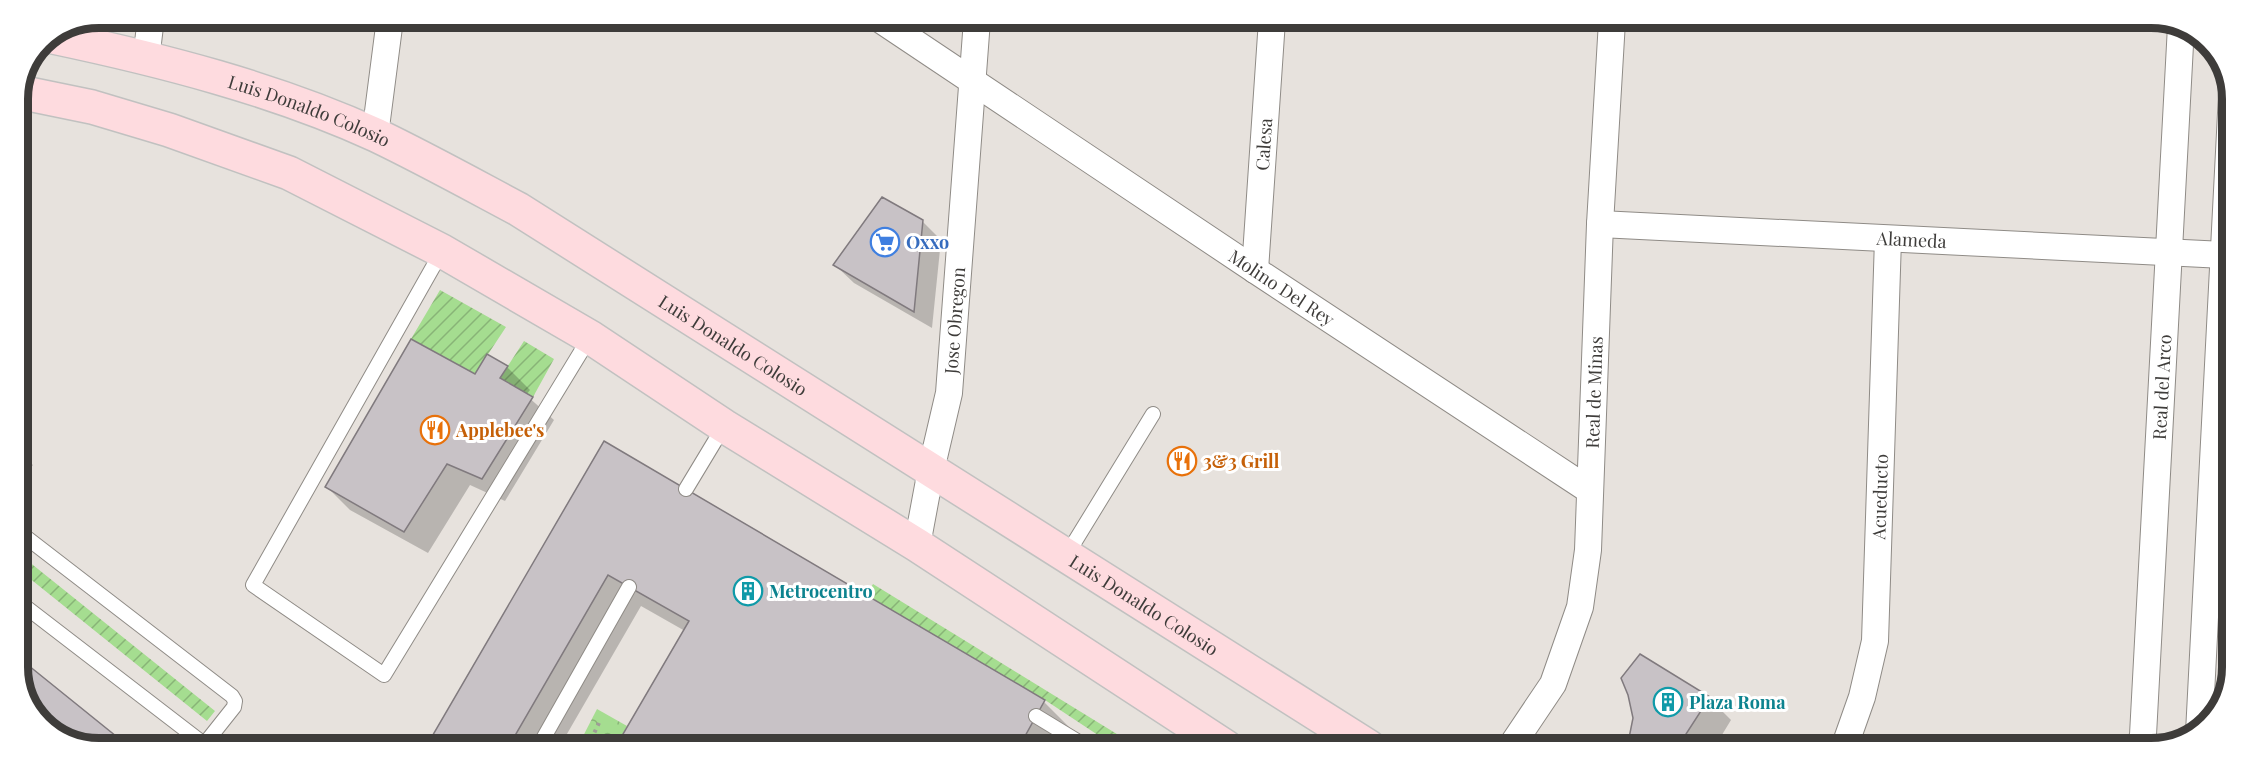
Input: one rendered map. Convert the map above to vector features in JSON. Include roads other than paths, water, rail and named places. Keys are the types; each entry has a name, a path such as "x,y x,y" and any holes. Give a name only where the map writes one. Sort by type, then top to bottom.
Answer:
{"main road":[{"name":"Luis Donaldo Colosio","path":"62,39 146,58 269,93 375,135 518,209 1355,738"},
{"path":"29,94 92,107 169,130 289,173 442,251 590,337 724,426 917,545 1212,738"}],"street":[{"path":"146,58 150,29"},
{"path":"375,135 389,29"},
{"name":"Molino Del Rey","path":"894,29 1589,490"},
{"name":"Jose Obregon","path":"917,545 949,393 977,29"},
{"name":"Calesa","path":"1255,270 1271,29"},
{"name":"Real de Minas","path":"1517,738 1553,684 1580,607 1588,550 1600,224 1612,29"},
{"name":"Real del Arco","path":"2142,738 2180,35"},
{"name":"Alameda","path":"1600,224 2221,255"},
{"name":"Acueducto","path":"1848,738 1862,697 1875,641 1888,239"},
{"path":"2200,718 2221,305"}],"lane":[{"path":"442,251 253,585 384,675 590,337"},
{"path":"1066,556 1153,414"},
{"path":"686,489 724,426"},
{"path":"29,539 232,696 235,701 234,707 209,738"},
{"path":"544,738 629,587"},
{"path":"29,609 196,738"},
{"path":"1036,716 1072,738"}],"place":[{"name":"Oxxo","path":"885,242"},
{"name":"Applebee's","path":"435,430"},
{"name":"3&3 Grill","path":"1182,461"},
{"name":"Metrocentro","path":"748,591"},
{"name":"Plaza Roma","path":"1668,702"}]}
